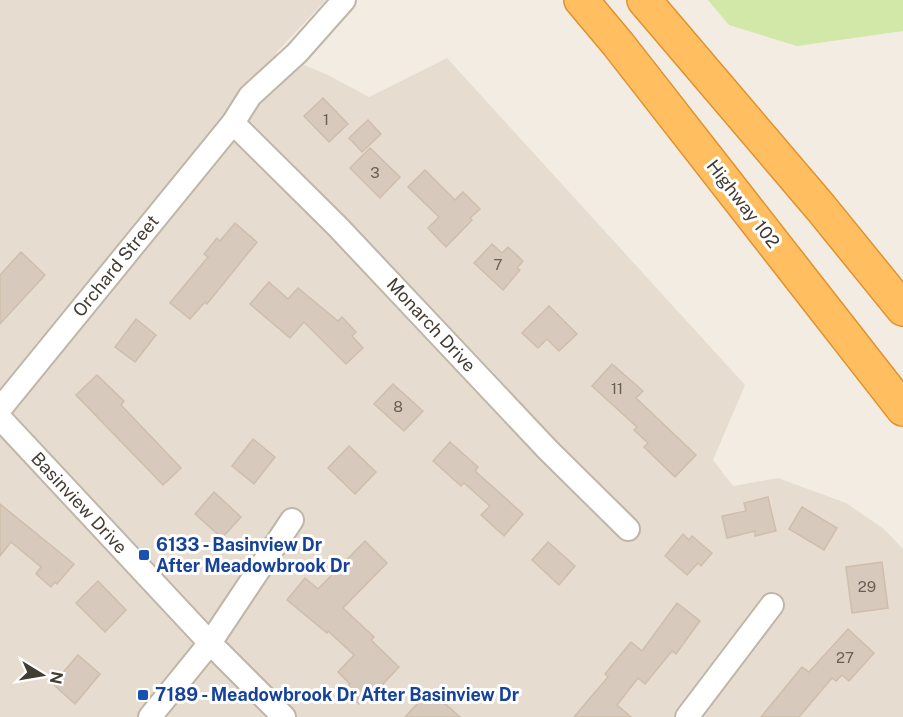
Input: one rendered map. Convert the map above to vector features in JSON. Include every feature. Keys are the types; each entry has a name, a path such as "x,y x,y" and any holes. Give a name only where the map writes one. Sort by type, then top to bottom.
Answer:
{"highway":[{"name":"Highway 102","path":"581,0 903,409"},
{"path":"644,0 821,208 903,309"}],"street":[{"name":"Orchard Street","path":"0,409 233,123 250,96 297,54 344,0"},
{"name":"Monarch Drive","path":"233,123 338,227 548,450 628,529"},
{"name":"Basinview Drive","path":"0,418 210,643 284,717"},
{"path":"150,717 210,643 292,520"},
{"path":"687,717 771,605"}],"shaded area":[{"path":"0,0 326,0 276,53 328,75 369,97 447,58 745,385 713,460 733,486 778,478 846,503 884,529 903,549 903,717 0,717"}],"green space":[{"path":"708,0 903,0 903,31 797,46 729,25"}],"building":[{"path":"323,98 348,124 329,142 304,116"},
{"path":"368,120 381,134 362,152 349,138"},
{"path":"370,148 400,177 380,198 350,168"},
{"path":"425,170 455,200 463,192 480,209 446,247 428,228 439,217 408,187"},
{"path":"235,223 257,242 207,304 205,302 190,319 170,303 208,257 204,254 217,238 220,241"},
{"path":"492,244 502,253 508,247 523,261 517,268 520,270 503,290 474,263"},
{"path":"21,252 45,275 0,324 0,275"},
{"path":"269,282 288,299 298,288 338,321 342,317 356,332 352,336 363,348 346,364 304,322 290,338 250,304"},
{"path":"549,306 577,334 559,351 547,339 538,348 522,333"},
{"path":"136,319 156,335 135,362 115,347"},
{"path":"612,364 643,391 636,398 696,455 675,477 644,447 648,443 634,430 637,427 592,386"},
{"path":"97,375 124,401 121,405 181,468 163,485 76,395"},
{"path":"393,384 423,411 404,431 374,404"},
{"path":"253,439 275,457 254,484 232,466"},
{"path":"450,442 478,467 475,471 523,514 504,536 481,515 490,506 464,483 461,486 433,461"},
{"path":"349,446 376,472 355,494 328,468"},
{"path":"214,492 241,517 222,538 195,514"},
{"path":"768,497 776,531 755,536 755,531 727,538 722,516 746,511 744,503"},
{"path":"0,504 74,564 57,584 55,582 51,587 36,574 41,567 11,542 0,556"},
{"path":"802,507 837,528 824,550 789,529"},
{"path":"683,534 689,540 692,536 712,553 701,566 698,563 687,575 665,556"},
{"path":"365,541 387,563 343,608 374,637 371,640 399,667 369,699 366,696 359,704 344,690 350,684 338,672 354,655 328,631 327,633 287,600 305,578 318,589"},
{"path":"548,542 575,566 559,585 532,560"},
{"path":"882,562 888,608 852,613 846,567"},
{"path":"98,581 126,610 105,632 76,603"},
{"path":"677,603 700,621 676,654 672,651 645,684 638,678 617,705 631,717 574,717 608,677 605,674 631,642 642,651"},
{"path":"848,629 874,653 849,681 842,675 836,681 832,678 799,717 761,717 802,667 809,672"},
{"path":"78,655 100,674 75,704 53,684"},
{"path":"430,690 460,717 405,717"}],"place":[{"name":"6133 - Basinview Dr After Meadowbrook Dr","path":"144,555"},
{"name":"7189 - Meadowbrook Dr After Basinview Dr","path":"143,695"}]}
